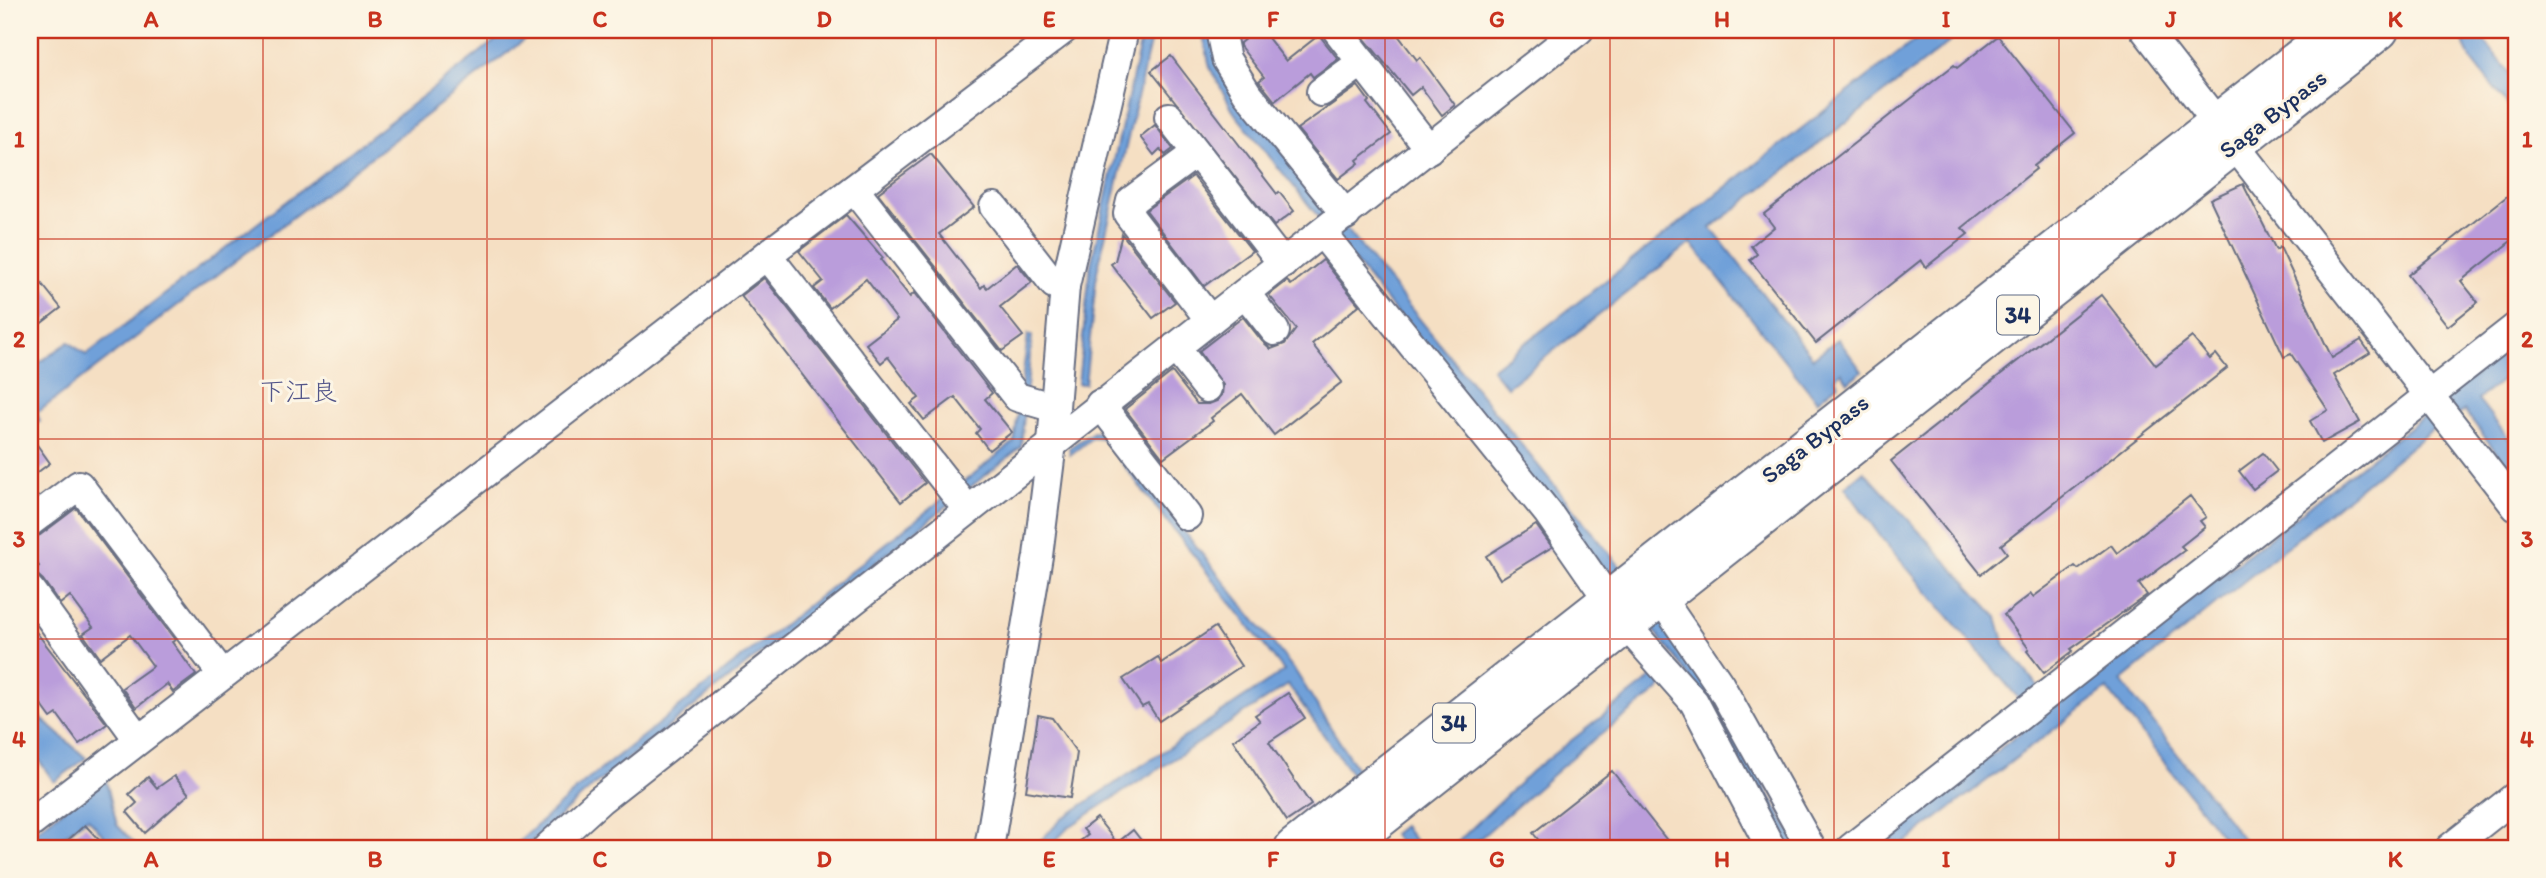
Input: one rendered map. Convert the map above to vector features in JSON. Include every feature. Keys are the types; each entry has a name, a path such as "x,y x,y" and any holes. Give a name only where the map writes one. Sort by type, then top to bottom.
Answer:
{"highway":[{"name":"Saga Bypass","path":"2226,134 2336,30"},
{"name":"Saga Bypass","path":"1342,848 1633,603 2226,134 2379,30"},
{"name":"Saga Bypass","path":"1294,848 1633,603"}],"street":[{"path":"30,824 1063,30"},
{"path":"1036,402 1124,30"},
{"path":"1220,30 1226,59 1247,93 1346,215"},
{"path":"1337,30 1429,149"},
{"path":"547,848 600,800 1100,404 1346,215 1579,30"},
{"path":"2145,30 2516,507"},
{"path":"1321,92 1362,62"},
{"path":"1169,117 1283,264"},
{"path":"1196,153 1131,201 1128,214 1210,320"},
{"path":"853,189 1036,402 1052,443 1038,556 989,848"},
{"path":"994,207 1054,284 1065,286"},
{"path":"1322,233 1548,513 1633,603 1720,685 1811,848"},
{"path":"767,255 968,510"},
{"path":"1245,293 1275,331"},
{"path":"1851,848 2516,327"},
{"path":"1175,347 1206,388"},
{"path":"1100,404 1187,516"},
{"path":"30,522 79,485 222,674"},
{"path":"30,590 138,739"},
{"path":"1633,603 1694,702 1765,845"},
{"path":"2450,848 2516,796"}],"water":[{"path":"509,30 537,30 37,413 40,421 30,429 30,369 69,342 86,355"},
{"path":"1143,30 1153,30 1097,272 1085,384 1078,384 1090,269"},
{"path":"1202,30 1214,30 1247,106 1690,653 1799,848 1787,848 1707,704 1679,662 1235,114 1210,68"},
{"path":"1928,30 1965,30 1711,228 1813,358 1838,339 1862,371 1848,382 1841,372 1835,378 1838,384 1817,401 1691,243 1507,387 1492,369"},
{"path":"2458,30 2476,30 2516,81 2516,116 2472,60"},
{"path":"1028,334 1032,336 1021,447 591,788 524,848 512,848 585,782 1014,442"},
{"path":"2516,343 2516,369 2478,399 2516,448 2516,478 2464,410 2457,415 2445,399"},
{"path":"2425,415 2435,427 2121,681 2250,848 2231,848 2107,689 1898,848 1871,848 2037,720 1883,540 1845,487 1864,471 1997,617 2005,645 2054,707"},
{"path":"1093,432 1105,432 1296,672 1358,771 1353,776 1288,685 1069,827 1048,848 1033,848 1063,818 1284,671 1102,438 1093,437 1070,455 1069,448"},
{"path":"1653,670 1663,682 1659,690 1582,749 1469,848 1451,848 1532,771 1649,680"},
{"path":"30,702 43,720 86,758 54,782 30,747"},
{"path":"105,776 117,825 139,848 114,848 88,818 48,848 30,848 30,836"},
{"path":"1403,826 1421,848 1403,848 1393,834"}],"building":[{"path":"1256,30 1262,30 1286,61 1319,35 1338,59 1313,77 1310,73 1275,101 1259,81 1264,77 1240,46 1240,43"},
{"path":"1374,30 1394,30 1417,60 1420,57 1455,105 1442,115 1421,87 1411,95 1364,38"},
{"path":"1998,36 2075,133 2034,166 2036,169 1962,228 1968,234 1926,267 1921,260 1816,343 1750,260 1757,254 1751,246 1774,227 1764,214 1954,65 1957,68"},
{"path":"1171,56 1277,194 1279,192 1294,211 1274,226 1151,71"},
{"path":"1358,86 1369,101 1367,103 1391,134 1357,160 1359,163 1338,179 1297,129"},
{"path":"1155,125 1173,149 1165,155 1160,149 1154,155 1140,137"},
{"path":"931,154 974,207 939,234 981,288 984,285 987,288 1017,264 1032,282 1000,307 1023,336 1002,351 878,193"},
{"path":"1193,176 1252,251 1204,286 1146,210"},
{"path":"2243,184 2276,250 2280,247 2332,358 2361,340 2370,353 2334,375 2360,422 2322,443 2310,421 2328,410 2291,354 2284,357 2210,199"},
{"path":"2516,189 2516,237 2461,281 2478,302 2448,326 2408,275"},
{"path":"846,215 883,258 881,260 910,297 914,293 992,393 985,399 1012,432 989,450 976,433 980,429 955,397 924,420 911,404 919,398 888,357 881,363 866,344 897,320 866,279 830,308 814,288 823,281 799,251"},
{"path":"1122,234 1175,302 1153,318 1111,264 1115,261"},
{"path":"1323,260 1359,305 1312,344 1342,382 1274,435 1242,394 1211,418 1213,421 1163,458 1125,409 1172,372 1197,404 1217,401 1222,395 1223,385 1199,351 1243,317 1271,349 1285,344 1296,329 1269,295 1287,281 1291,285"},
{"path":"30,269 61,308 30,332"},
{"path":"764,278 925,483 901,502 741,296"},
{"path":"2101,295 2156,365 2192,337 2210,359 2216,354 2227,368 2001,545 2007,553 1981,574 1891,461"},
{"path":"30,435 50,463 30,478"},
{"path":"2263,453 2277,471 2253,489 2239,471"},
{"path":"2190,496 2206,517 2200,521 2205,527 2181,546 2185,550 2139,584 2147,595 2071,649 2073,651 2044,673 2004,615 2031,594 2033,597 2075,566 2078,569 2111,545 2117,553"},
{"path":"76,508 175,640 172,642 196,675 173,692 167,684 136,708 122,688 153,666 130,635 100,658 83,634 93,627 70,596 60,604 33,571 39,566 30,554 30,538 40,535"},
{"path":"1536,525 1552,547 1500,579 1486,556"},
{"path":"30,624 107,724 79,744 57,714 51,718 30,689"},
{"path":"1215,627 1241,666 1159,721 1148,704 1142,707 1123,679 1158,657 1161,663"},
{"path":"1288,693 1305,718 1269,742 1311,805 1287,821 1233,740 1260,721 1255,715"},
{"path":"1038,715 1052,718 1077,753 1070,798 1026,791"},
{"path":"1612,771 1673,848 1545,848 1533,833"},
{"path":"174,776 189,794 145,833 127,812 137,803 129,794 148,777 157,788"},
{"path":"1097,818 1117,843 1133,830 1147,848 1071,848 1088,835 1083,829"},
{"path":"85,825 100,841 92,848 59,848"}],"district":[{"name":"下江良","path":"298,391"}]}
